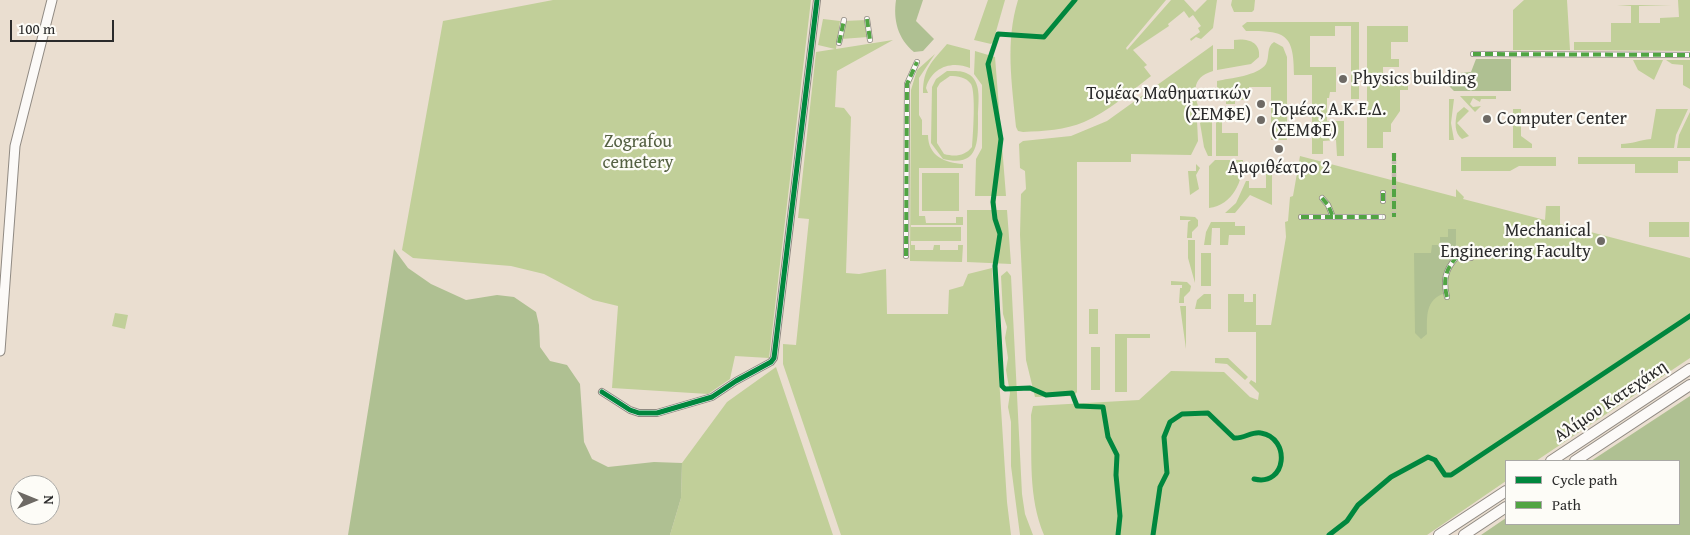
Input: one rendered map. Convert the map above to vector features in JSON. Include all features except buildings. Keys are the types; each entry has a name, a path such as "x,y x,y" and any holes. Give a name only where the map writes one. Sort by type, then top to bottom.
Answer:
{"main road":[{"path":"0,350 16,146 52,0"},
{"name":"Αλίμου Κατεχάκη","path":"1552,460 1690,369"},
{"name":"Αλίμου Κατεχάκη","path":"1577,460 1690,385"},
{"path":"1439,535 1505,491"},
{"path":"1464,535 1505,508"}],"street":[{"path":"602,392 630,410 639,413 657,413 712,397 736,381 771,362 774,358 817,0"},
{"path":"867,19 870,40"},
{"path":"840,43 844,20"},
{"path":"1473,54 1690,55"},
{"path":"906,256 907,84 918,62"},
{"path":"1383,193 1383,202"},
{"path":"1322,198 1328,205 1333,217"},
{"path":"1301,217 1383,217"},
{"path":"1447,297 1444,280 1452,262 1456,258 1471,258"}],"green space":[{"name":"Zografou cemetery","path":"553,0 811,0 769,358 735,356 730,379 708,394 612,388 618,306 593,300 544,274 511,266 413,258 402,250 443,21"},
{"path":"896,0 923,0 916,21 934,39 923,51 914,52 900,35 895,15"},
{"path":"988,0 1005,0 991,44 974,40"},
{"path":"1018,0 1166,0 1126,48 1127,50 1171,0 1184,0 1195,12 1207,0 1217,0 1213,28 1201,39 1196,37 1191,41 1190,39 1200,32 1198,28 1201,26 1193,15 1189,18 1184,11 1168,24 1169,26 1133,50 1147,65 1144,67 1151,76 1110,107 1093,118 1069,127 1047,131 1023,132 1018,131 1016,127 1011,79 1012,32"},
{"path":"1232,0 1255,0 1254,10 1252,12 1234,12 1231,5"},
{"path":"1524,0 1567,0 1570,50 1513,50 1513,10"},
{"path":"1678,0 1690,0 1690,51 1574,50 1574,42 1611,42 1611,23 1631,23 1631,6 1617,5 1672,5 1639,6 1639,23 1660,23 1660,18 1679,17"},
{"path":"823,19 840,21 836,49 893,40 837,71 835,107 844,108 851,117 846,273 859,274 886,269 887,314 948,314 949,290 963,286 968,274 992,268 1007,502 1011,535 841,535 783,364 783,344 796,345 809,219 798,218 816,52 835,49 818,45"},
{"path":"866,20 868,37 841,39 844,21"},
{"path":"1247,22 1359,22 1359,99 1351,99 1351,26 1335,26 1335,36 1310,36 1310,67 1336,67 1336,92 1330,92 1329,98 1327,98 1327,121 1344,121 1344,156 1337,156 1336,140 1323,141 1323,154 1312,154 1312,75 1294,75 1292,50 1285,37 1270,32 1246,31 1242,26"},
{"path":"1367,26 1408,26 1408,42 1391,42 1391,59 1399,59 1399,67 1383,67 1383,74 1391,74 1392,82 1408,82 1408,90 1400,90 1400,111 1391,124 1391,132 1383,132 1383,148 1367,148"},
{"path":"1234,40 1248,40 1255,44 1258,47 1259,57 1251,64 1217,70 1217,49 1234,49"},
{"path":"1274,42 1283,47 1287,57 1287,140 1271,140 1271,87 1249,87 1249,100 1235,100 1235,104 1226,104 1226,100 1217,96 1217,81 1250,74 1262,68 1266,64 1270,46"},
{"path":"947,44 970,50 970,68 956,65 937,71 932,75 926,88 928,93 923,93 923,84 929,66"},
{"path":"1213,45 1213,71 1200,78 1196,87 1195,93 1200,112 1197,120 1198,141 1191,155 1131,154 1131,162 1077,162 1077,392 1074,396 1035,397 1026,360 1020,235 1021,194 1026,189 1025,171 1020,168 1019,144 1023,141 1071,136 1107,121"},
{"path":"975,51 995,57 1006,196 975,196 976,159 982,148 982,85 974,74"},
{"path":"935,54 919,78 919,115 922,120 922,135 928,135 934,153 944,160 963,164 963,168 919,168 919,216 925,216 926,223 956,223 956,217 963,217 963,225 911,225 911,245 915,245 915,250 933,250 934,245 940,245 940,250 958,250 958,245 963,245 962,262 910,261 911,90 917,70"},
{"path":"1476,59 1511,59 1511,91 1454,91 1449,86 1449,74 1471,72"},
{"path":"1633,60 1663,60 1654,80 1638,70"},
{"path":"1666,60 1690,60 1690,89 1683,85 1683,65 1672,64"},
{"path":"947,71 965,72 974,79 978,88 978,135 974,151 964,160 943,159 931,143 932,87 936,79","holes":["950,76 964,78 971,84 973,89 972,147 963,154 956,155 944,154 937,143 937,88 940,83"]},
{"path":"1460,96 1496,96 1496,99 1481,99 1480,102 1473,98 1470,104 1473,107 1481,106 1475,112"},
{"path":"1449,99 1454,99 1451,123 1454,140 1449,140"},
{"path":"1464,107 1469,111 1457,123 1469,136 1462,139 1456,131 1456,120 1457,113"},
{"path":"1513,109 1521,109 1521,136 1532,144 1532,148 1513,148"},
{"path":"1656,109 1688,109 1676,135 1674,148 1621,148 1621,144 1651,139"},
{"path":"1690,112 1690,148 1677,148 1679,135"},
{"path":"1212,116 1212,156 1208,156 1204,147 1200,123 1206,117"},
{"path":"1216,116 1222,116 1222,133 1238,133 1238,156 1216,156"},
{"path":"1300,156 1456,197 1456,189 1464,197 1463,199 1545,220 1546,206 1560,206 1560,224 1690,258 1690,358 1537,460 1505,460 1505,482 1427,535 1044,535 1035,506 1033,491 1031,415 1033,406 1139,400 1171,371 1224,372 1250,397 1258,400 1259,393 1249,383 1251,380 1256,383 1256,332 1228,332 1228,294 1244,294 1244,302 1253,302 1253,294 1256,294 1256,325 1271,325 1286,237 1285,222 1288,221 1290,197 1293,196"},
{"path":"1461,157 1556,157 1556,166 1519,166 1510,171 1461,171"},
{"path":"1578,157 1690,157 1690,161 1678,161 1678,173 1635,173 1635,164 1578,164"},
{"path":"1215,160 1243,160 1243,168 1239,184 1230,197 1217,206 1209,208 1209,166"},
{"path":"1196,164 1200,168 1196,175 1199,189 1190,195 1188,171 1196,171"},
{"path":"1266,167 1272,167 1272,205 1250,195 1235,213 1225,213 1236,203 1246,181 1249,181 1249,188 1266,188"},
{"path":"922,173 959,173 959,192 922,192"},
{"path":"922,192 959,192 959,211 922,211"},
{"path":"967,210 1007,210 1011,264 967,262"},
{"path":"1180,216 1195,217 1198,220 1198,226 1192,232 1192,238 1187,238 1188,222 1191,220 1180,220"},
{"path":"1211,222 1235,222 1235,226 1245,226 1245,235 1229,235 1228,245 1220,245 1220,228 1212,228 1211,245 1204,245 1206,232"},
{"path":"1649,222 1689,222 1689,237 1649,237"},
{"path":"911,227 961,227 961,241 911,241"},
{"path":"1448,229 1456,229 1456,256 1448,267 1445,293 1438,296 1428,309 1427,334 1421,339 1415,333 1414,253 1431,253 1432,245 1440,245 1440,237 1448,237"},
{"path":"1188,240 1195,240 1195,283 1188,258"},
{"path":"394,249 408,268 431,284 466,300 497,295 514,297 536,312 539,325 540,347 550,361 567,365 580,384 584,442 592,459 608,467 654,462 682,463 681,498 670,535 348,535"},
{"path":"1201,253 1211,253 1211,286 1201,286"},
{"path":"1007,271 1011,276 1022,494 1025,514 1033,535 1020,535 1011,466 1011,422 1008,407 1010,393 1006,370 1008,358 1005,338 1007,327 1003,314 1001,276"},
{"path":"1171,281 1187,282 1191,286 1190,291 1184,297 1184,303 1179,303 1182,285 1171,285"},
{"path":"1204,294 1211,294 1211,309 1195,309 1197,300"},
{"path":"1180,306 1186,306 1186,349"},
{"path":"1089,309 1098,309 1098,334 1089,334"},
{"path":"115,313 128,315 125,329 112,326"},
{"path":"1115,334 1150,334 1150,338 1127,338 1127,392 1115,392"},
{"path":"1091,347 1100,347 1100,390 1091,390"},
{"path":"1215,358 1228,358 1248,377 1245,380 1227,364 1215,363"},
{"path":"776,367 833,535 670,535 681,498 682,463 727,402"},
{"path":"1690,396 1690,535 1481,535 1505,519 1505,525 1680,525 1680,460 1593,460"}],"tunnel":[{"path":"1394,153 1394,217"}],"marked path":[{"path":"867,19 870,40"},
{"path":"839,43 844,20"},
{"path":"1473,54 1690,55"},
{"path":"906,256 907,84 917,62"},
{"path":"1394,153 1394,217"},
{"path":"1383,193 1383,201"},
{"path":"1322,198 1328,205 1333,217 1383,217"},
{"path":"1301,217 1333,217"},
{"path":"1447,297 1445,281 1449,267 1456,258 1471,258"}],"cycle path":[{"path":"602,392 630,410 639,413 657,413 712,397 736,381 771,362 774,358 817,0"},
{"path":"1075,0 1044,37 998,34 988,64 1001,139 993,202 995,219 1000,234 995,266 1002,386 1005,389 1030,388 1046,395 1072,393 1077,406 1103,407 1108,437 1117,455 1116,475 1120,516 1118,535"},
{"path":"1329,535 1347,521 1358,505 1391,477 1428,457 1435,460 1445,475 1451,475 1690,316"},
{"path":"1153,535 1160,487 1167,473 1164,437 1170,422 1182,414 1208,413 1234,438 1258,433 1271,437 1277,443 1281,452 1279,469 1273,476 1265,480 1254,479"}],"place":[{"name":"Physics building","path":"1343,79"},
{"name":"Τομέας Μαθηματικών (ΣΕΜΦΕ)","path":"1261,104"},
{"name":"Computer Center","path":"1487,119"},
{"name":"Τομέας Α.Κ.Ε.Δ. (ΣΕΜΦΕ)","path":"1261,120"},
{"name":"Αμφιθέατρο 2","path":"1279,149"},
{"name":"Mechanical Engineering Faculty","path":"1601,241"}]}
